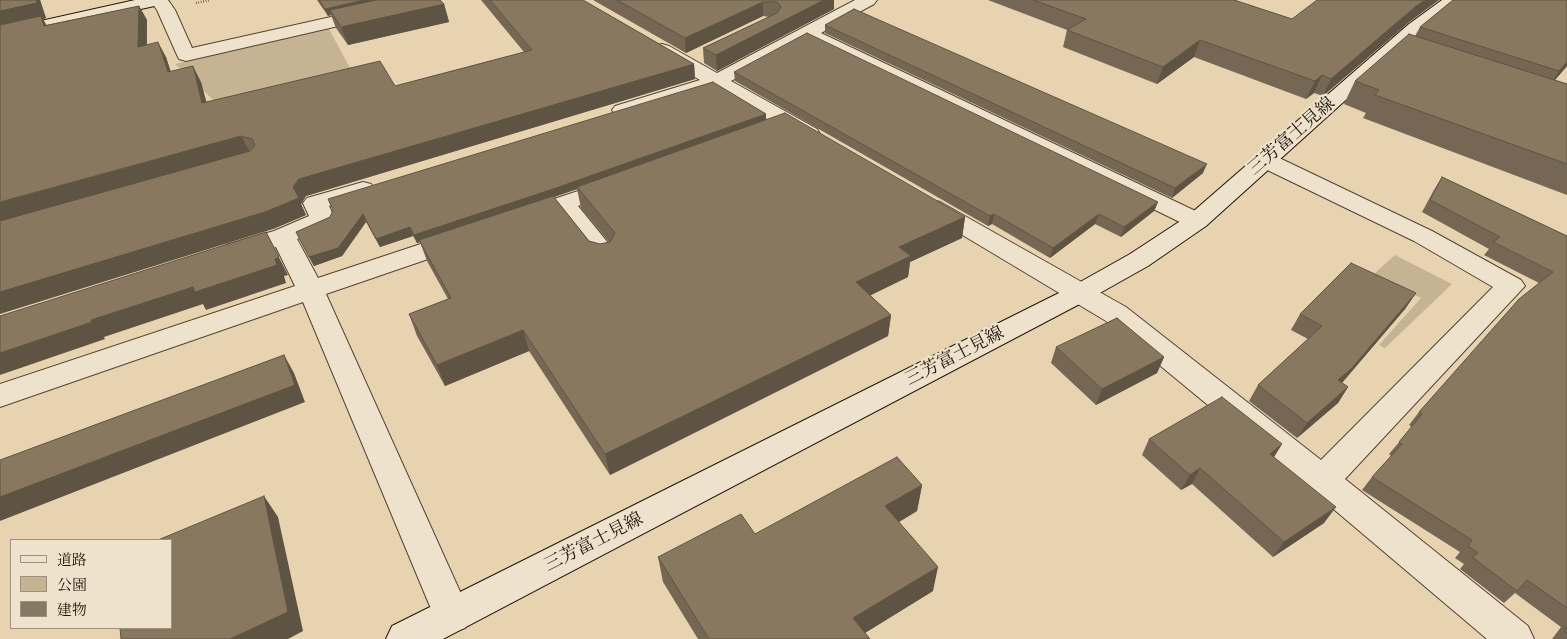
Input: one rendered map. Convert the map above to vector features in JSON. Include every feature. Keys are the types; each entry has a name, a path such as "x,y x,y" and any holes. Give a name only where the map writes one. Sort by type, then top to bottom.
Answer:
{"street":[{"path":"0,35 159,0 166,10 186,55 430,0"},
{"path":"602,116 717,81 868,0"},
{"name":"三芳富士見線","path":"406,639 1082,292 1139,260 1197,221 1265,160 1405,50 1416,28 1454,0"},
{"path":"807,33 1197,221"},
{"path":"644,39 830,146"},
{"path":"685,63 702,55"},
{"path":"762,132 789,122"},
{"path":"1265,160 1424,236 1512,286 1496,298 1323,480"},
{"path":"0,396 636,178"},
{"path":"217,257 283,236 323,220 315,203 382,183"},
{"path":"912,194 1082,292 1116,314 1323,480 1515,639"},
{"path":"563,204 604,255"},
{"path":"283,236 311,290 452,616"}],"green space":[{"path":"329,29 356,79 226,112 175,64"},
{"path":"1395,255 1452,284 1385,348 1379,345 1421,298 1374,274"}],"building":[{"path":"0,0 36,0 37,3 0,11"},
{"path":"319,0 364,0 325,9"},
{"path":"376,0 440,0 444,4 341,27 330,10"},
{"path":"490,0 583,0 694,64 299,179 293,187 299,198 265,212 0,292 0,221 250,151 255,145 252,139 241,136 0,202 0,25 41,16 44,26 139,6 138,47 158,42 168,72 193,66 202,103 380,61 395,86 532,50"},
{"path":"617,0 824,0 716,55 703,48 777,13 781,7 777,2 763,2 685,38"},
{"path":"1033,0 1234,0 1292,19 1317,0 1425,0 1331,79 1322,75 1315,81 1200,40 1163,67 1067,30 1086,19"},
{"path":"1453,0 1567,0 1567,62 1559,71 1420,27"},
{"path":"854,9 1207,164 1175,188 825,25"},
{"path":"807,33 1158,202 1124,227 1099,214 1053,248 994,214 990,216 734,72"},
{"path":"1409,34 1567,84 1567,164 1375,95 1379,90 1355,81"},
{"path":"713,82 766,114 553,189 414,235 410,227 376,239 363,214 338,248 309,257 296,232 330,217 333,210 328,199"},
{"path":"785,113 965,217 899,247 911,256 856,282 891,315 605,454 523,330 437,365 409,314 451,298 419,240 553,196 589,241 600,244 610,242 615,233 577,187"},
{"path":"1442,177 1567,236 1567,608 1527,580 1517,591 1472,557 1478,553 1468,546 1472,540 1372,477 1402,444 1399,442 1422,414 1419,412 1519,299 1553,272 1493,242 1500,237 1430,200"},
{"path":"266,232 279,257 275,259 277,265 195,292 193,287 91,320 92,322 0,353 0,316"},
{"path":"1351,263 1416,293 1351,369 1338,380 1348,387 1307,423 1258,385 1322,326 1300,314"},
{"path":"1117,318 1164,357 1102,389 1056,347"},
{"path":"284,355 295,385 0,497 0,460"},
{"path":"1222,397 1282,444 1270,454 1336,507 1284,542 1200,468 1190,475 1149,439"},
{"path":"897,457 922,485 885,506 938,567 853,618 870,639 709,639 658,557 741,514 755,534"},
{"path":"264,496 288,612 230,639 121,639 120,629 172,629 172,539 160,539"}]}
